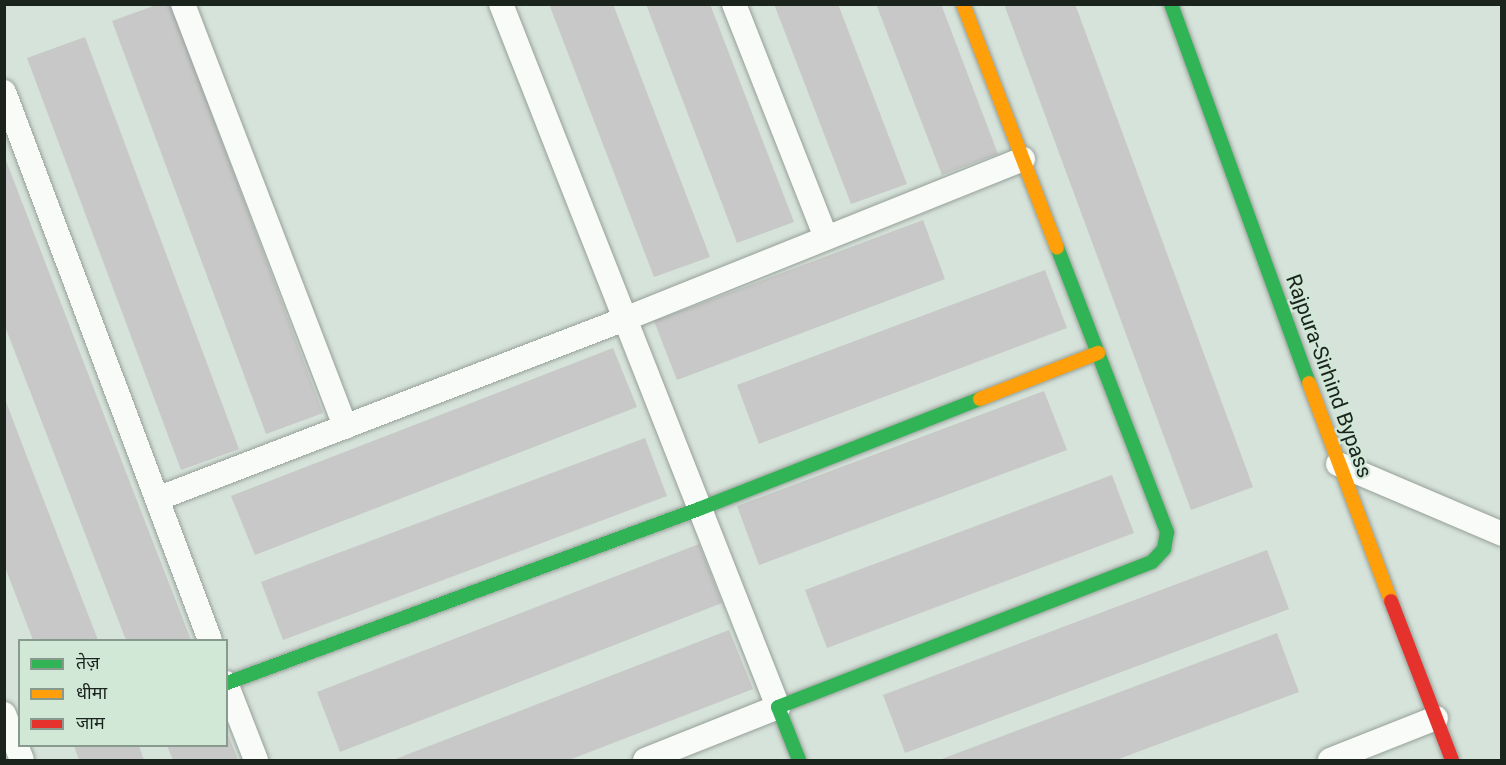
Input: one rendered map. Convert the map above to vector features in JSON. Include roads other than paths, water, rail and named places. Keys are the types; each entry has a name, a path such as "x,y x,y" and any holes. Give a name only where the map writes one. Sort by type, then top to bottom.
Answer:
{"street":[{"path":"183,4 345,427"},
{"path":"501,4 799,760"},
{"path":"734,4 826,238"},
{"path":"645,760 1152,562 1164,549 1167,532 963,4"},
{"name":"Rajpura-Sirhind Bypass","path":"1171,4 1338,464 1452,760"},
{"path":"4,92 210,639"},
{"path":"157,499 625,319 1023,159"},
{"path":"228,682 699,509 1098,353"},
{"path":"1338,464 1502,534"},
{"path":"228,688 256,760"},
{"path":"4,714 22,760"},
{"path":"1330,760 1436,718"}]}
